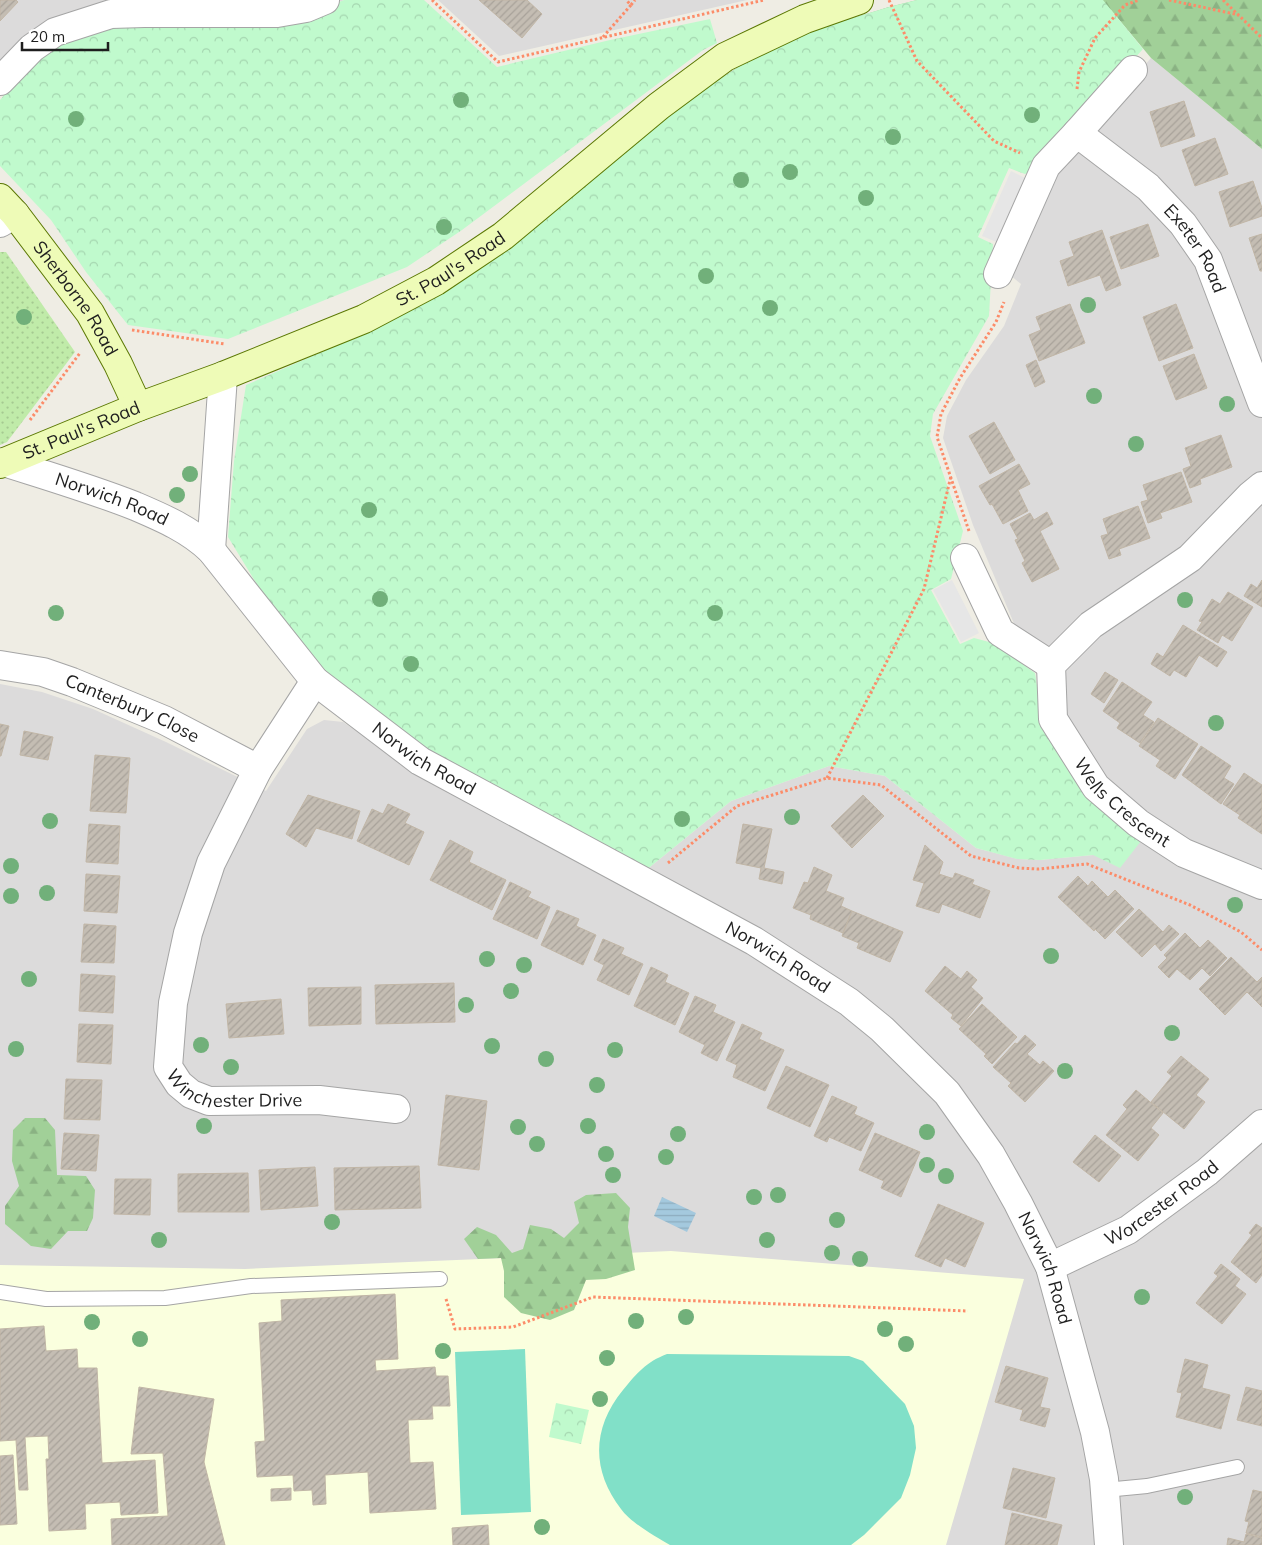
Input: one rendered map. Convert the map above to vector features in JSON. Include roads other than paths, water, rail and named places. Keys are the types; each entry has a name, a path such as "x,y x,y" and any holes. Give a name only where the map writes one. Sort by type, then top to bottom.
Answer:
{"main road":[{"name":"St. Paul's Road","path":"2,463 138,407 223,376 364,319 436,281 503,236 660,106 725,57 805,19 859,0"},
{"name":"Sherborne Road","path":"5,212 90,313 118,364 138,407"}],"street":[{"path":"0,81 32,48 55,32 111,14 144,7 277,13 306,8 325,0"},
{"path":"998,274 1046,166 1133,70"},
{"name":"Exeter Road","path":"1083,126 1148,187 1183,224 1208,260 1262,403"},
{"path":"211,550 223,376"},
{"name":"Norwich Road","path":"2,463 107,495 173,522 200,539 211,550 316,681 420,761 754,941 849,1002 908,1053 947,1093 991,1155 1018,1203 1050,1267 1095,1432 1105,1490 1109,1545"},
{"path":"965,558 1000,632 1050,665 1091,625 1190,558 1262,486"},
{"name":"Canterbury Close","path":"0,665 43,672 72,682 164,720 258,769"},
{"name":"Wells Crescent","path":"1050,665 1053,719 1096,788 1138,823 1184,853 1262,885"},
{"name":"Winchester Drive","path":"316,681 258,769 211,863 188,933 173,1003 168,1067 179,1084 191,1094 210,1100 320,1100 396,1109"},
{"name":"Worcester Road","path":"1050,1267 1128,1230 1207,1172 1262,1124"}],"lane":[{"path":"0,1292 46,1300 165,1298 251,1286 440,1279"},
{"path":"1105,1490 1147,1486 1237,1467"}],"water":[{"path":"662,1197 696,1213 687,1232 654,1216"}]}
